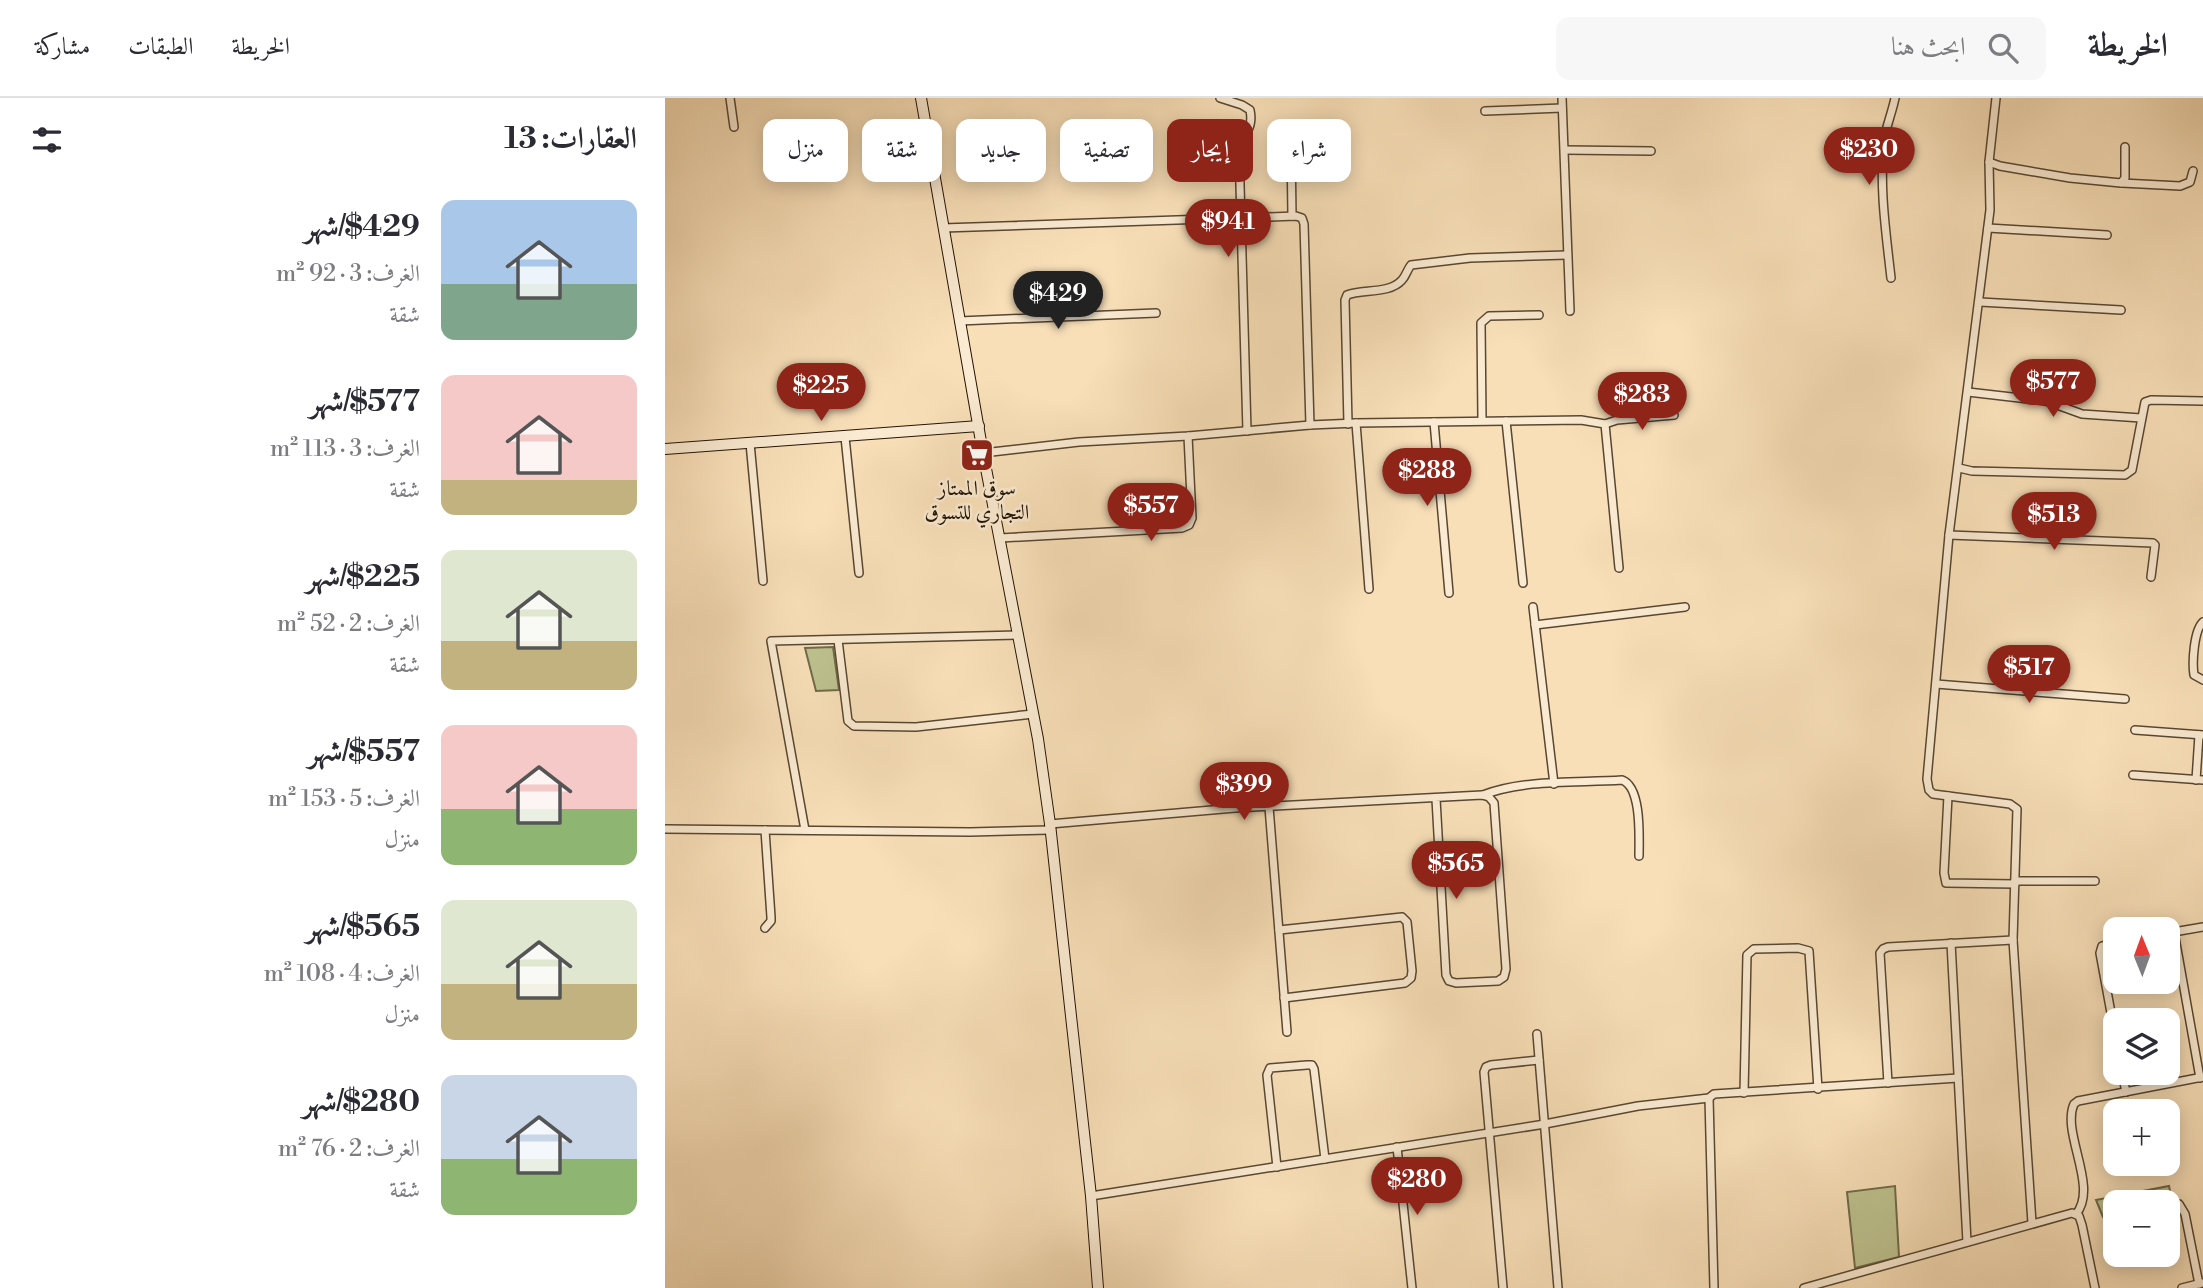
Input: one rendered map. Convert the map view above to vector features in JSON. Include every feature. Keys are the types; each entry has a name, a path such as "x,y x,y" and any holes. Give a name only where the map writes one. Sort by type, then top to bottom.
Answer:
{"main road":[{"path":"921,98 959,321 1033,714 1050,827 1091,1196 1098,1288"},
{"path":"665,449 979,426"}],"street":[{"path":"730,98 734,127"},
{"path":"1220,98 1250,110 1252,120 1239,150 1247,431"},
{"path":"1562,98 1570,311"},
{"path":"1891,278 1884,214 1883,165 1884,139 1895,98"},
{"path":"1996,98 1989,162 1990,210 1949,535 1927,779 1931,792 2003,802 2016,807 2013,940 2032,1223"},
{"path":"1485,111 1562,108"},
{"path":"2121,183 2125,178 2125,147"},
{"path":"1565,150 1651,151"},
{"path":"1989,162 2070,178 2180,186 2190,182 2193,171"},
{"path":"1292,182 1292,216"},
{"path":"943,228 1292,216 1302,219 1310,425"},
{"path":"1988,228 2107,235"},
{"path":"1369,589 1352,423 1345,300 1347,295 1395,286 1402,281 1408,268 1417,264 1470,258 1567,255"},
{"path":"1980,302 2121,310"},
{"path":"959,321 1156,313"},
{"path":"1482,420 1481,323 1489,316 1539,315"},
{"path":"1968,392 2046,401 2083,414 2141,418"},
{"path":"1959,468 1972,471 2125,475 2132,470 2147,400 2203,401"},
{"path":"983,453 1079,442 1310,425 1482,420 1581,420 1605,424 1674,415"},
{"path":"1506,421 1523,583"},
{"path":"1434,422 1449,593"},
{"path":"1605,424 1619,568"},
{"path":"1000,538 1182,528 1189,525 1192,518 1188,436"},
{"path":"845,437 859,573"},
{"path":"750,443 763,581"},
{"path":"1949,535 2153,542 2155,545 2151,578"},
{"path":"1533,607 1554,783"},
{"path":"1535,625 1685,607"},
{"path":"2203,622 2198,628 2192,665 2194,675 2203,680"},
{"path":"804,830 771,641 1019,635"},
{"path":"838,640 848,721 854,726 916,727 1033,714"},
{"path":"1935,684 2125,699"},
{"path":"2133,775 2200,780 2201,735 2135,730"},
{"path":"665,829 970,832 1269,807 1436,799 1482,795 1506,788 1554,783 1622,780 1628,782 1634,791 1640,856"},
{"path":"1436,799 1446,975 1449,981 1456,983 1498,981 1504,977 1507,969 1494,803 1489,797 1482,795"},
{"path":"1948,796 1944,873 1946,883 2095,881"},
{"path":"1269,807 1287,1032"},
{"path":"765,830 771,917 765,928"},
{"path":"1279,930 1402,917 1407,922 1412,971 1411,978 1405,983 1284,998"},
{"path":"2181,930 2203,927"},
{"path":"1888,1083 1880,953 1883,949 2013,940"},
{"path":"1951,943 1967,1242"},
{"path":"2103,946 2100,958 2103,973"},
{"path":"1744,1093 1747,955 1748,951 1754,949 1798,948 1806,949 1810,953 1818,1089"},
{"path":"1804,1288 2032,1223 2075,1214 2082,1207 2084,1192 2072,1125 2072,1107 2078,1101 2202,1078 2181,979"},
{"path":"1537,1034 1558,1288"},
{"path":"1503,1288 1488,1132 1486,1067 1539,1060"},
{"path":"1277,1167 1267,1075 1270,1068 1312,1065 1325,1159"},
{"path":"1091,1196 1545,1124 1638,1106 1709,1098 1714,1094 1958,1078"},
{"path":"2124,1085 2126,1093"},
{"path":"1709,1098 1714,1288"},
{"path":"1397,1147 1412,1288"},
{"path":"2180,1206 2185,1214 2201,1283 2182,1288"},
{"path":"2075,1214 2082,1225 2095,1288"}],"green space":[{"path":"833,647 839,690 816,691 805,648"},
{"path":"1895,1186 1899,1257 1855,1268 1847,1192"},
{"path":"2169,1186 2170,1190 2148,1190"},
{"path":"2103,1199 2103,1217 2096,1200"}],"place":[{"name":"سوق الممتاز التجاري للتسوق","path":"977,455"}]}
